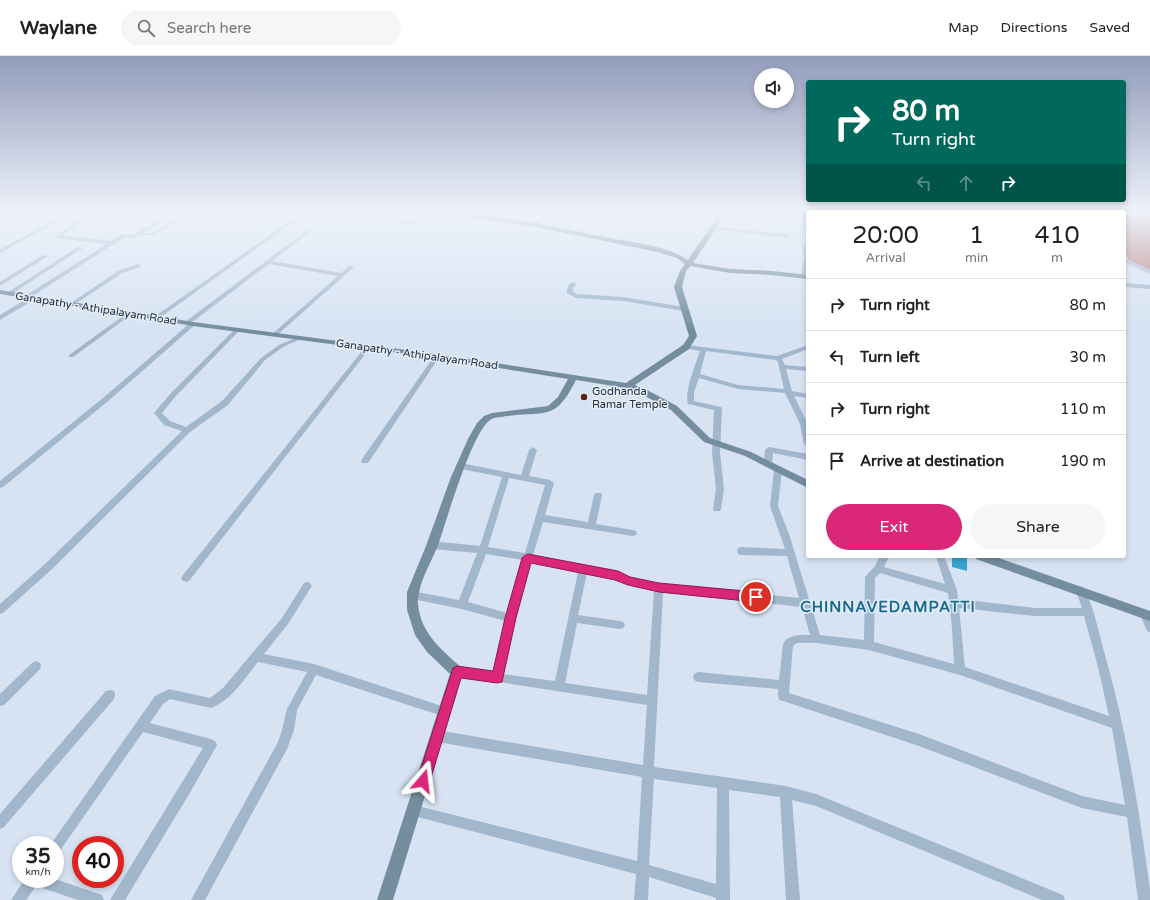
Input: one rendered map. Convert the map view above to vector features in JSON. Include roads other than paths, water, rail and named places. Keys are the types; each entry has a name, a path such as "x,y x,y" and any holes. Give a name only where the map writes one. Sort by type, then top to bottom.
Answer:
{"street":[{"path":"4,293 73,252"},
{"path":"0,318 98,252"},
{"path":"156,318 248,252"},
{"path":"0,486 104,400 190,323 280,252"},
{"path":"665,252 678,257 689,264 730,271 772,273 806,277"},
{"path":"628,386 686,347 693,336 678,287 683,272 696,252"},
{"path":"0,284 45,256"},
{"path":"1126,261 1150,272"},
{"path":"267,262 342,275"},
{"path":"68,303 121,266"},
{"path":"68,303 120,272 138,266"},
{"path":"274,335 351,267"},
{"path":"573,284 570,288 570,293 576,296 623,299 684,309"},
{"path":"1126,285 1150,287"},
{"name":"Ganapathy - Athipalayam Road","path":"4,293 156,318 438,356 628,386 646,393 674,408 707,440 748,454 806,483"},
{"path":"71,356 130,313"},
{"path":"186,430 167,422 158,413 173,395 237,330"},
{"path":"0,610 48,567 186,430 225,403 263,359 281,346 300,338"},
{"path":"186,578 368,347"},
{"path":"686,347 778,358 806,348"},
{"path":"704,349 690,402 718,409 716,444 720,489 717,509"},
{"path":"365,461 438,356"},
{"path":"778,358 789,392 804,424 806,434"},
{"path":"782,367 806,369"},
{"path":"696,375 738,387 789,392 806,396"},
{"path":"573,378 556,406 550,409 496,415 486,418 478,427 461,466 412,595 418,630 426,642 457,672 653,701"},
{"path":"524,478 533,450"},
{"path":"768,464 769,450 806,457"},
{"path":"461,466 550,483 510,618 497,678"},
{"path":"778,470 774,506 785,534 816,639"},
{"path":"462,605 483,550 506,475"},
{"path":"591,526 598,495"},
{"path":"540,518 633,532"},
{"path":"432,545 502,552 618,576 628,581 659,588 806,603"},
{"path":"741,551 791,553"},
{"path":"868,645 870,577 878,570 884,558"},
{"path":"941,558 952,590 960,670"},
{"path":"986,558 1148,615 1150,628"},
{"path":"559,686 582,569"},
{"path":"878,570 952,590"},
{"path":"63,836 159,700 169,694 211,703 227,692 285,621 307,586"},
{"path":"641,900 659,588"},
{"path":"1081,591 1098,646 1117,724 1125,766 1144,900"},
{"path":"412,595 462,605 510,618"},
{"path":"954,603 1035,612 1087,612"},
{"path":"573,618 620,625"},
{"path":"1117,724 960,670 868,645 816,639 796,639 788,644 782,696 919,740 1082,802 1132,812"},
{"path":"255,657 314,669 445,712"},
{"path":"0,701 36,666"},
{"path":"198,900 283,745 288,730 292,709 314,669"},
{"path":"384,900 414,811 457,672"},
{"path":"698,677 784,685"},
{"path":"0,823 110,695"},
{"path":"117,900 187,787 211,745 141,726"},
{"path":"437,736 648,772 786,792 816,800 1058,900"},
{"path":"414,811 643,869 723,897 723,783"},
{"path":"786,792 793,900"},
{"path":"18,900 28,888"},
{"path":"62,888 98,900"}],"place":[{"name":"Godhanda Ramar Temple","path":"584,397"}],"district":[{"name":"CHINNAVEDAMPATTI","path":"888,607"}]}
